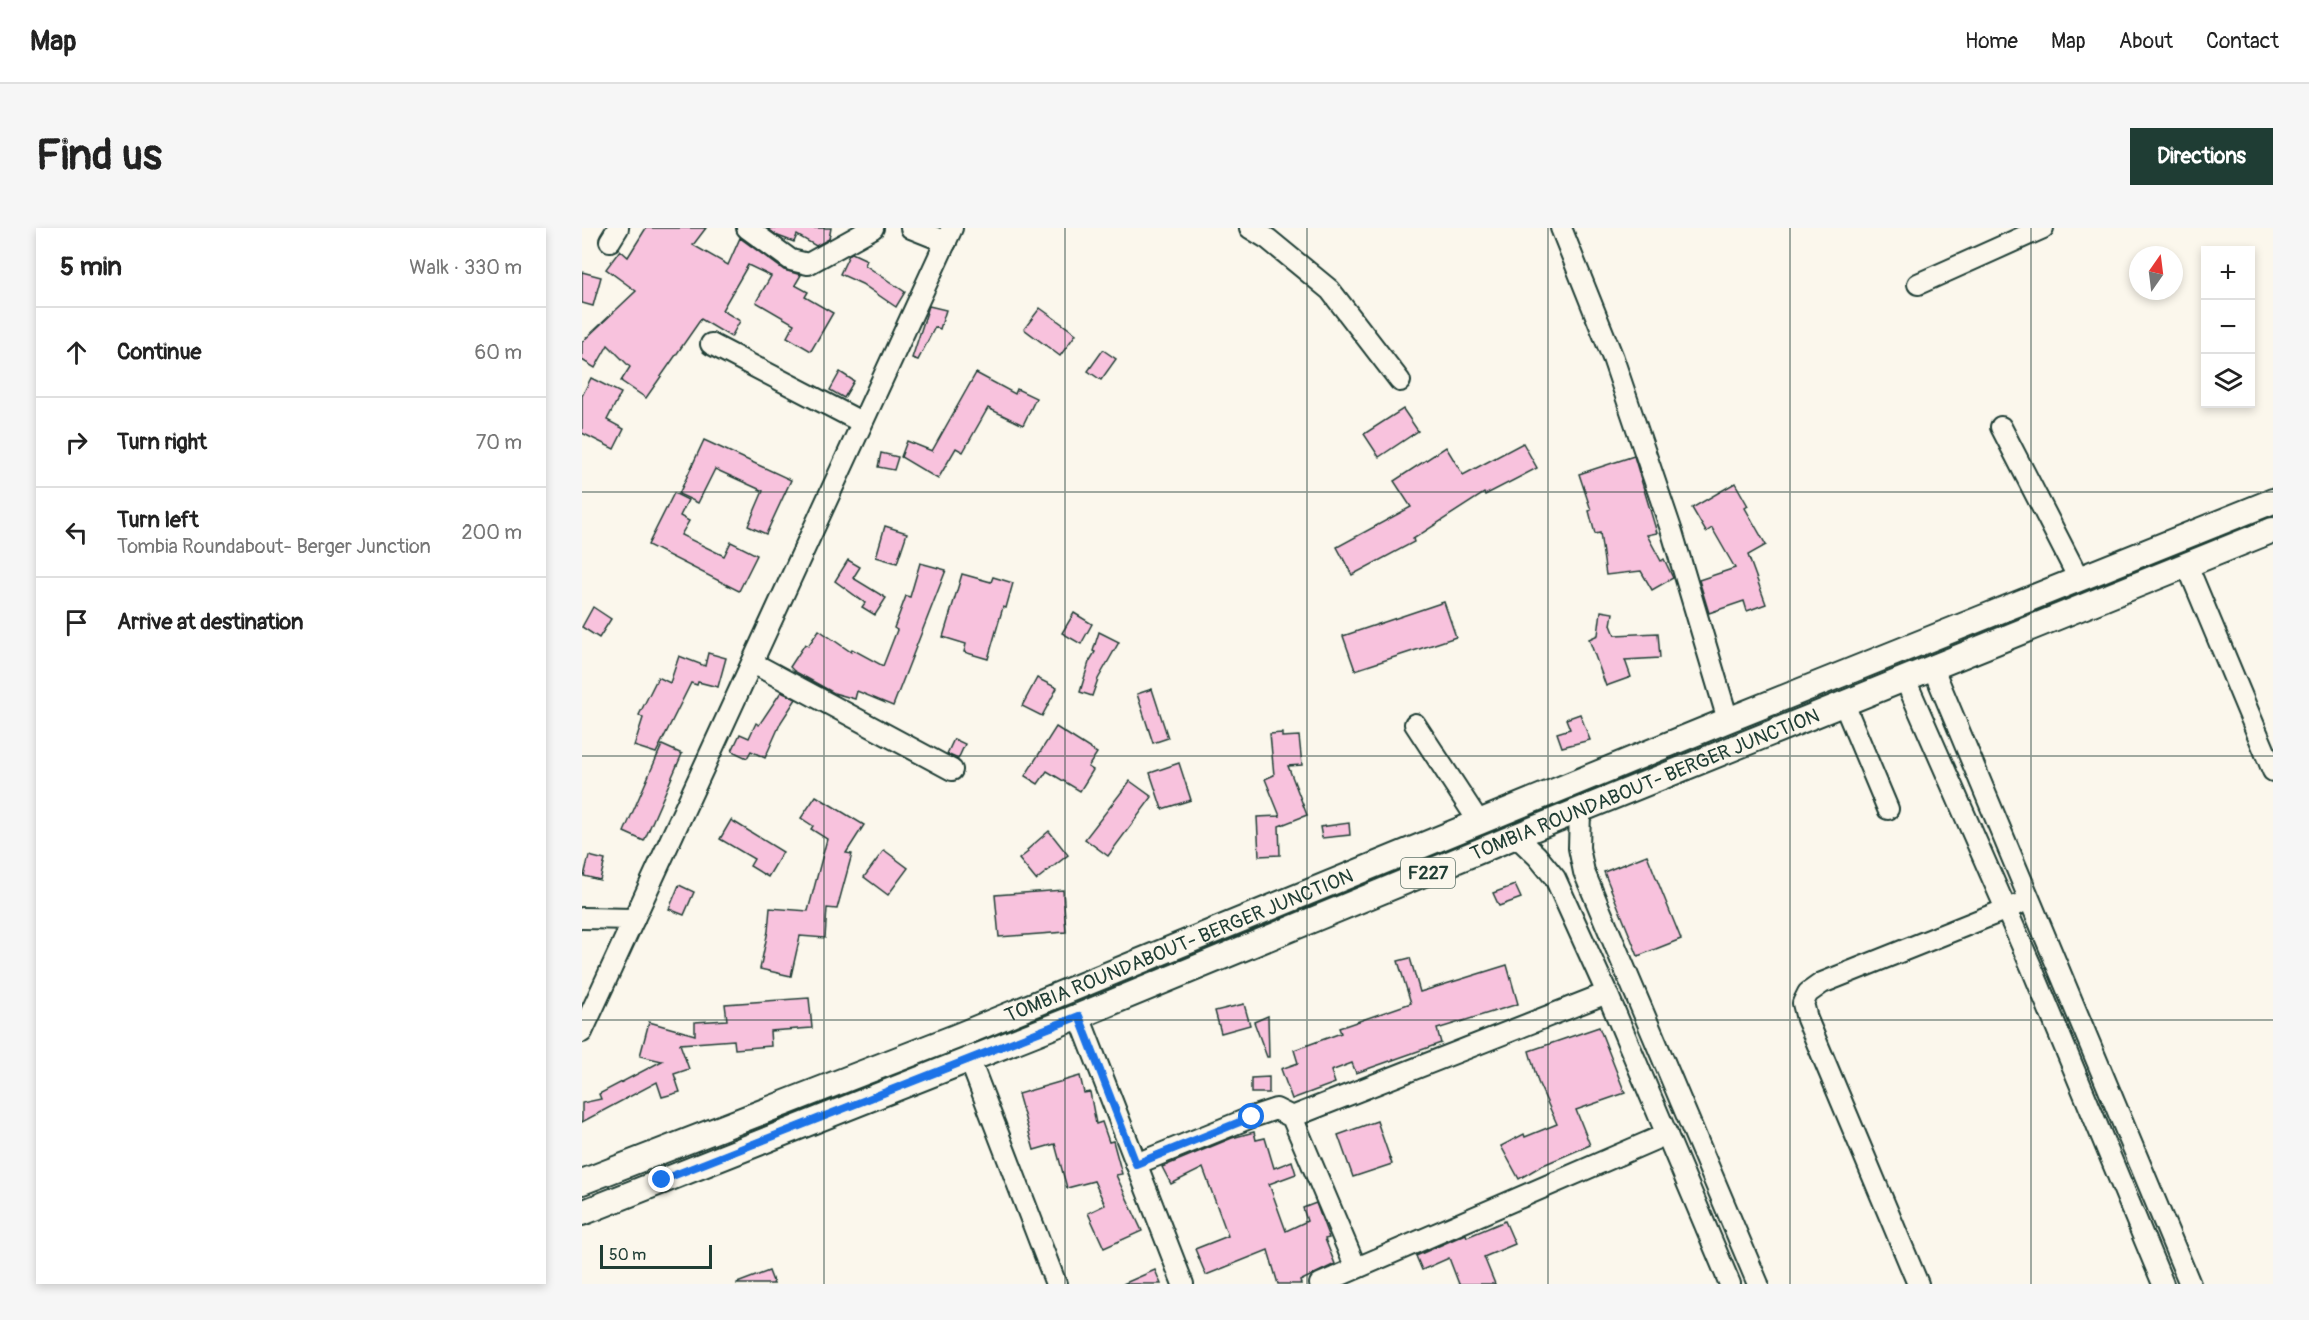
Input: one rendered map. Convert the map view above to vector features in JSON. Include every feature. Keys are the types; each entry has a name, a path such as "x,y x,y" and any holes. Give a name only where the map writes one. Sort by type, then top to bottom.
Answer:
{"main road":[{"name":"TOMBIA ROUNDABOUT- BERGER JUNCTION","path":"582,1182 955,1037 1728,720 2273,501"},
{"name":"TOMBIA ROUNDABOUT- BERGER JUNCTION","path":"582,1213 1079,1016 1516,836 2273,531"}],"street":[{"path":"747,228 791,260 808,264 873,228"},
{"path":"582,1032 949,235 911,228"},
{"path":"1250,228 1268,239 1330,290 1400,381"},
{"path":"1561,228 1613,358 1672,531 1728,720"},
{"path":"1918,284 2043,228"},
{"path":"711,344 861,422"},
{"path":"2001,427 2079,579"},
{"path":"2187,565 2273,771"},
{"path":"753,663 952,770"},
{"path":"1933,668 2190,1284"},
{"path":"1905,679 2007,909 2163,1284"},
{"path":"1844,704 1888,809"},
{"path":"1415,724 1479,822"},
{"path":"1580,811 1579,848 1584,872 1758,1284"},
{"path":"1516,836 1555,878 1667,1134 1725,1282"},
{"path":"1918,1284 1807,1019 1803,1003 1808,993 1822,983 2031,899"},
{"path":"582,918 634,919"},
{"path":"1292,1117 1607,993"},
{"path":"1079,1016 1183,1284"},
{"path":"969,1058 1056,1284"},
{"path":"1136,1164 1276,1109 1292,1117 1356,1268"},
{"path":"1320,1284 1667,1134"}],"building":[{"path":"646,228 706,228 693,245 728,265 740,238 784,270 801,275 795,285 808,292 805,297 833,313 811,351 787,337 794,324 756,302 771,276 748,265 722,310 740,321 731,337 701,319 646,398 621,381 630,367 608,345 595,368 582,360 582,342 636,291 606,269 620,250 628,257"},
{"path":"767,228 831,228 829,239 816,246 797,235 794,242 778,236"},
{"path":"852,253 867,260 865,265 905,292 896,307 862,284 840,274"},
{"path":"582,272 601,277 593,306 582,303"},
{"path":"929,306 946,310 940,329 935,327 918,360 912,358"},
{"path":"1040,308 1076,334 1060,356 1024,329"},
{"path":"1103,350 1116,359 1101,380 1088,371"},
{"path":"840,372 854,381 844,398 830,390"},
{"path":"976,373 1015,394 1017,389 1036,398 1023,425 988,408 963,452 956,448 938,479 901,457 907,441 932,451"},
{"path":"591,378 621,393 607,420 624,429 614,449 582,433 582,396"},
{"path":"1403,409 1418,431 1379,457 1364,434"},
{"path":"704,440 791,480 766,534 748,526 763,491 715,469 698,503 679,494"},
{"path":"1523,443 1537,468 1485,495 1484,493 1413,539 1414,542 1352,575 1337,547 1411,507 1394,481 1446,447 1463,475"},
{"path":"881,453 898,457 894,470 878,467"},
{"path":"1634,456 1657,533 1647,535 1661,561 1664,559 1673,578 1652,590 1641,571 1606,575 1600,533 1595,534 1589,511 1591,510 1579,474"},
{"path":"1735,483 1748,506 1745,508 1766,545 1748,555 1766,604 1747,611 1744,601 1709,613 1699,580 1735,568 1712,528 1706,532 1692,508"},
{"path":"674,493 688,500 680,516 689,521 681,535 724,556 731,542 757,555 739,591 648,545"},
{"path":"885,526 907,533 897,563 876,557"},
{"path":"848,560 860,567 853,578 886,598 875,615 862,607 865,603 835,581"},
{"path":"920,563 946,570 893,706 857,691 855,699 834,693 790,667 805,644 808,646 819,630 851,652 852,649 883,666 897,630 894,628 906,596 910,597"},
{"path":"962,574 991,582 993,577 1013,583 1006,608 1003,607 988,659 964,652 966,644 943,637"},
{"path":"1444,602 1456,637 1355,670 1343,636"},
{"path":"593,607 611,619 599,638 582,627"},
{"path":"1601,611 1613,613 1611,625 1615,635 1658,633 1660,658 1625,660 1631,677 1606,686 1589,639 1598,635"},
{"path":"1074,613 1092,624 1081,644 1062,633"},
{"path":"1099,632 1119,642 1098,679 1092,696 1080,692 1089,662 1095,652 1093,651"},
{"path":"708,653 726,658 718,687 698,682 697,685 691,683 656,753 634,746 643,718 639,715 658,677 670,683 679,656 705,666"},
{"path":"1037,678 1057,688 1042,716 1022,706"},
{"path":"1152,689 1168,738 1153,743 1137,694"},
{"path":"781,692 796,699 781,722 765,758 751,751 747,758 732,751 740,734 749,738 756,723 759,725"},
{"path":"1580,714 1590,740 1562,747 1557,733 1570,729 1566,719"},
{"path":"1056,727 1097,753 1088,767 1093,770 1080,791 1047,771 1038,784 1025,776"},
{"path":"1282,733 1282,737 1299,736 1302,765 1288,766 1307,815 1279,826 1280,855 1259,856 1257,817 1280,816 1265,779 1274,775 1270,734"},
{"path":"954,739 965,744 958,759 947,754"},
{"path":"662,745 682,754 644,841 624,832"},
{"path":"1179,763 1191,800 1162,809 1150,773"},
{"path":"1130,781 1152,797 1108,856 1085,839"},
{"path":"816,796 864,825 846,853 852,854 837,909 827,908 825,938 800,936 791,976 760,969 770,908 808,911 827,839 811,829 813,826 801,818"},
{"path":"731,820 783,852 768,877 750,866 754,859 720,839"},
{"path":"1349,823 1350,835 1322,838 1320,827"},
{"path":"1049,831 1068,855 1036,880 1019,859"},
{"path":"884,850 908,868 888,895 864,877"},
{"path":"1647,855 1681,939 1638,956 1604,872"},
{"path":"589,856 605,860 600,880 584,876"},
{"path":"679,885 694,892 684,915 669,909"},
{"path":"1515,885 1521,898 1499,906 1493,893"},
{"path":"1063,890 1066,932 999,937 995,895"},
{"path":"1410,958 1420,992 1507,965 1518,1004 1437,1029 1441,1043 1356,1073 1352,1063 1331,1071 1335,1083 1292,1099 1281,1069 1298,1063 1294,1050 1341,1033 1339,1028 1411,1003 1398,961"},
{"path":"809,998 812,1028 770,1031 771,1046 735,1049 734,1040 680,1044 689,1069 674,1074 680,1092 662,1097 657,1082 582,1122 582,1103 601,1099 599,1094 662,1061 640,1056 649,1022 695,1035 695,1022 727,1020 725,1004"},
{"path":"1244,1004 1250,1025 1221,1033 1215,1011"},
{"path":"1268,1016 1269,1057 1267,1057 1254,1022"},
{"path":"1599,1027 1625,1093 1576,1110 1590,1145 1541,1166 1519,1179 1501,1146 1524,1134 1525,1137 1557,1124 1538,1082 1529,1051"},
{"path":"1080,1076 1084,1093 1090,1092 1096,1124 1102,1122 1109,1142 1113,1141 1122,1174 1116,1175 1142,1231 1104,1248 1088,1213 1105,1205 1094,1181 1067,1188 1055,1144 1034,1150 1018,1094"},
{"path":"1269,1077 1269,1093 1251,1093 1251,1078"},
{"path":"1377,1121 1392,1164 1353,1177 1338,1135"},
{"path":"1254,1132 1256,1140 1265,1138 1274,1168 1292,1161 1296,1174 1269,1184 1286,1231 1307,1221 1303,1208 1316,1203 1329,1238 1325,1239 1335,1264 1300,1281 1301,1284 1278,1284 1268,1250 1206,1275 1195,1249 1228,1236 1203,1168 1171,1184 1162,1167 1232,1138"},
{"path":"1505,1221 1515,1244 1484,1257 1495,1284 1459,1284 1449,1258 1422,1270 1416,1256 1466,1234 1467,1237"},
{"path":"1155,1270 1161,1284 1123,1284"},
{"path":"769,1271 774,1284 737,1284 737,1283"}],"route":[{"path":"662,1180 1079,1016 1136,1164 1252,1117"}]}
